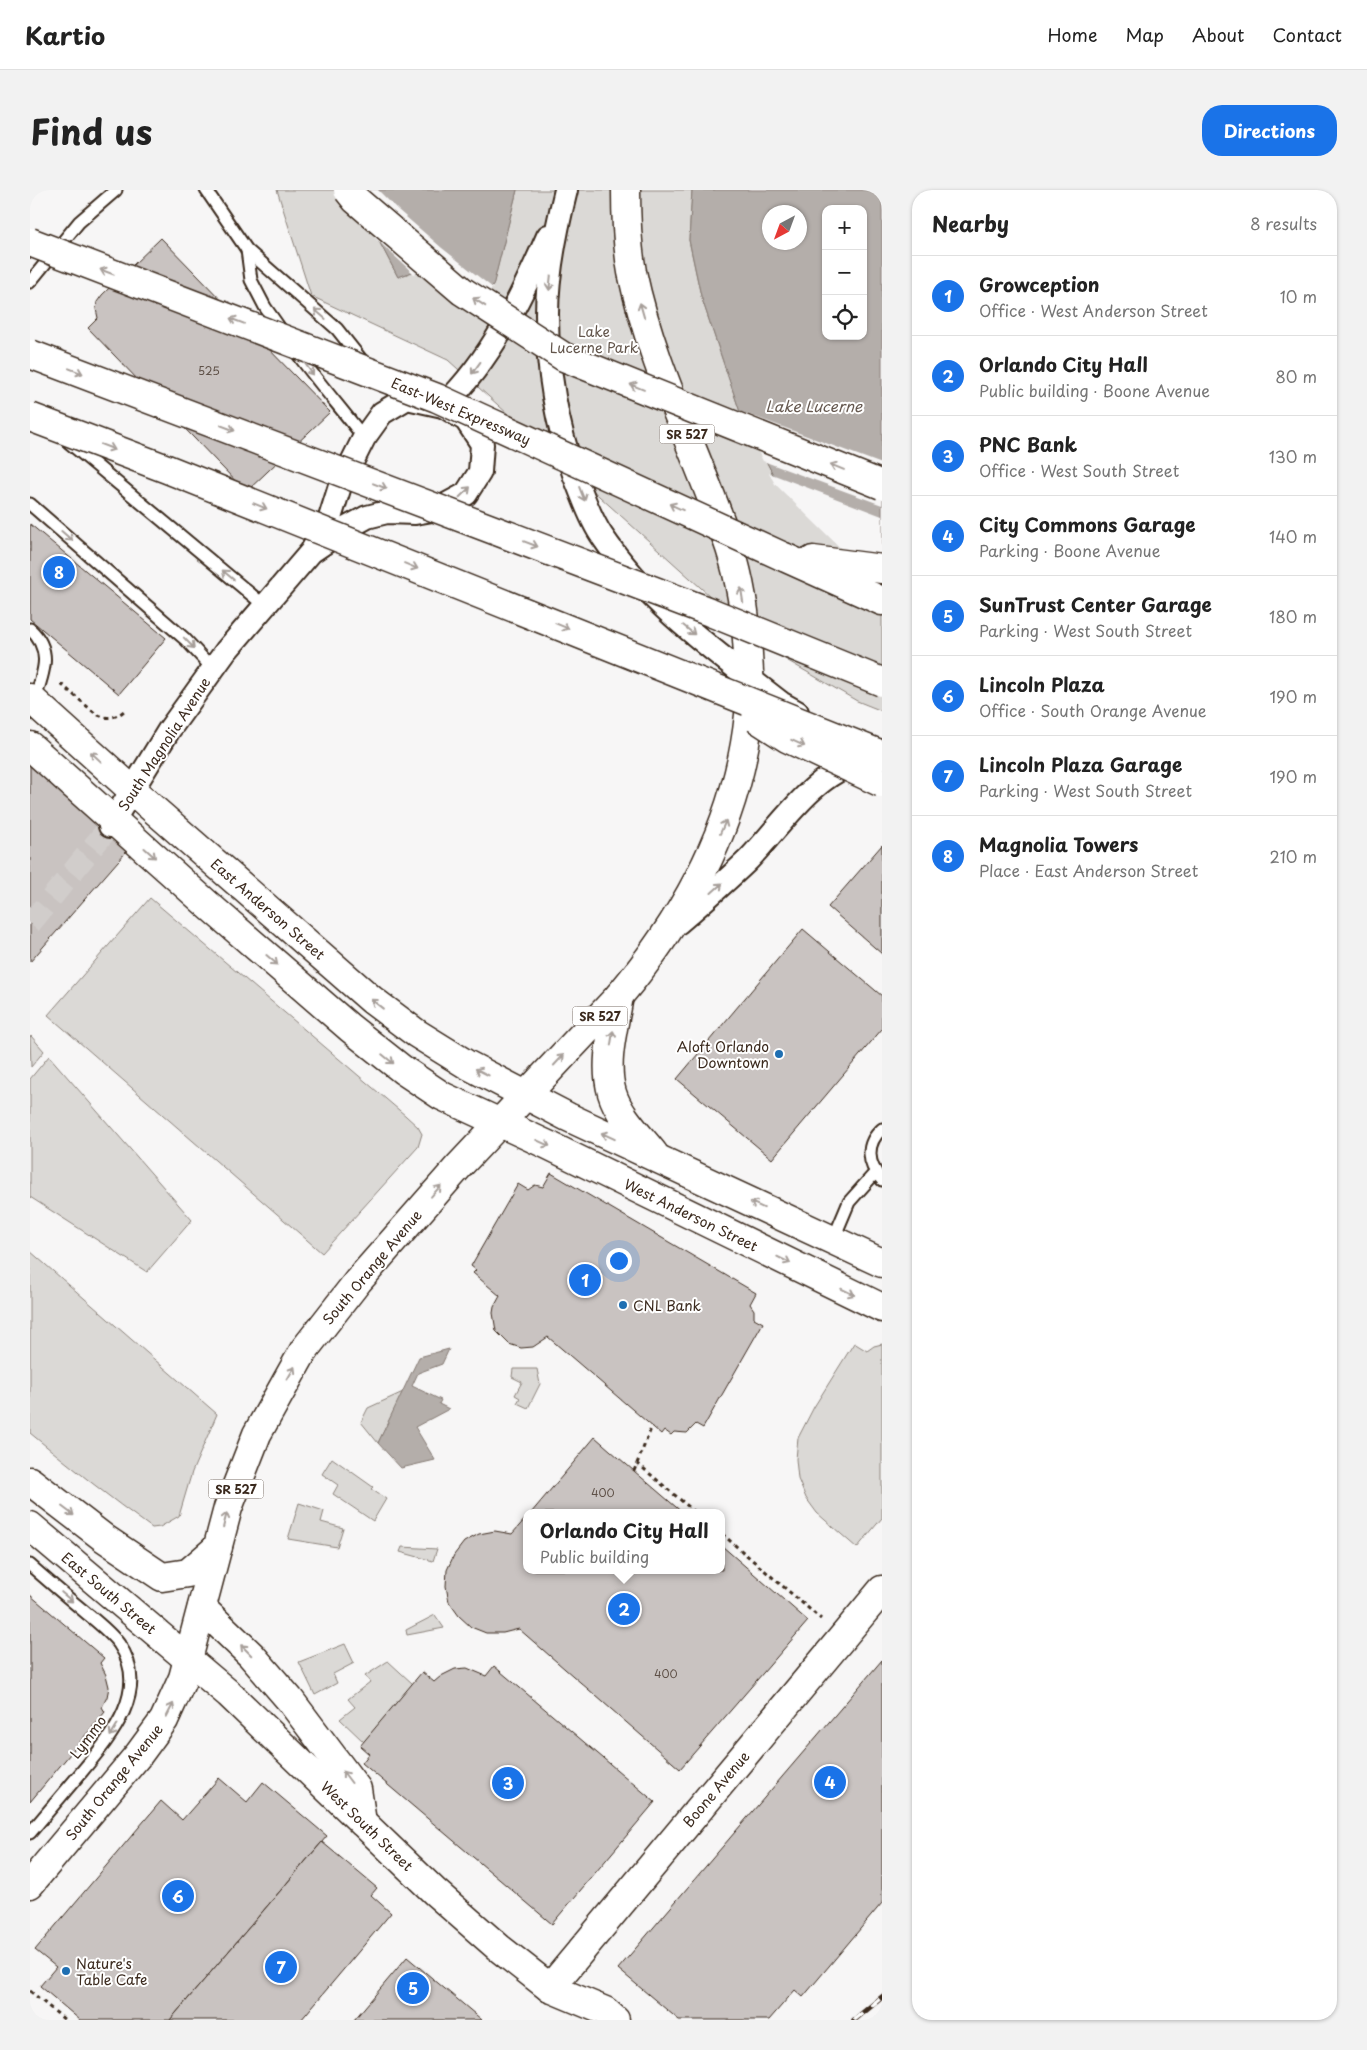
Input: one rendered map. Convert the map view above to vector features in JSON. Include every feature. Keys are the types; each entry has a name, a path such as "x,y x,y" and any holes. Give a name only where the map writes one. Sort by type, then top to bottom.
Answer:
{"main road":[{"path":"348,190 356,200 462,291 564,357 882,486"},
{"name":"South Orange Avenue","path":"30,1884 139,1754 164,1720 175,1700 188,1660 228,1508 257,1434 304,1350 358,1280 499,1123 618,996 668,932 687,899 727,817 738,782 749,713 747,635 741,588 730,549 658,360 642,310 632,270 626,224 626,190"},
{"name":"East-West Expressway","path":"30,242 437,398 882,601"},
{"path":"30,354 710,612 882,682"},
{"path":"30,417 167,469 698,680 882,757"},
{"path":"784,557 882,569"},
{"path":"698,680 787,738 882,783"},
{"name":"East Anderson Street","path":"32,699 132,790 372,1000 433,1044 525,1095"},
{"path":"30,746 112,823 350,1028 403,1070 442,1096 499,1123"},
{"path":"618,996 609,1053 613,1094 624,1116 658,1159"},
{"path":"525,1095 658,1159 882,1262"},
{"name":"West Anderson Street","path":"499,1123 548,1145 882,1308"},
{"path":"30,1481 104,1538 162,1577 188,1573 218,1547"},
{"name":"East South Street","path":"30,1526 188,1660"},
{"name":"Boone Avenue","path":"550,1988 882,1590"},
{"path":"202,1608 251,1655 283,1692 357,1789 362,1822"},
{"name":"West South Street","path":"188,1660 229,1694 435,1892 492,1942 550,1988 605,2011 615,2020"},
{"name":"West South Street","path":"550,1988 572,2020"}],"street":[{"path":"564,195 553,254 547,313 549,355 559,423 568,458 601,534 624,565 684,627 781,703 826,729 882,749"},
{"path":"444,406 458,392 497,338 533,270 564,195"},
{"name":"South Magnolia Avenue","path":"112,823 169,730 226,651 311,552 330,518 340,486 364,438 382,413 391,396 444,406 466,420 482,444 480,472 466,494 438,510 414,513 387,512 368,517 345,529 311,552"},
{"path":"668,932 747,861 809,794 828,778 858,762 882,757"}],"lane":[{"path":"30,282 79,222 116,190"},
{"path":"206,190 247,250 337,329 391,396"},
{"path":"247,250 251,280 265,307 311,373 332,396 364,438"},
{"path":"30,423 36,416 266,606"},
{"path":"30,504 185,639 213,669"},
{"path":"30,629 43,645 44,670 32,699"},
{"path":"833,1240 849,1202 879,1176 870,1155 874,1137 882,1129"},
{"name":"Lymmo","path":"30,1565 102,1626 118,1642 130,1668 130,1686 122,1717 108,1740 30,1833"}],"path":[{"path":"44,670 96,714 108,718 118,716 124,711"},
{"path":"634,1471 652,1426"},
{"path":"637,1463 691,1509"},
{"path":"725,1537 822,1620"},
{"path":"30,1991 65,2020"}],"green space":[{"name":"Lake Lucerne Park","path":"277,190 352,190 398,277 429,266 493,285 517,190 692,190 689,240 701,296 739,409 777,482 882,575 882,711 857,701 771,651 448,360 311,296"},
{"path":"150,898 406,1116 418,1127 422,1134 418,1147 322,1253 48,1015"},
{"path":"30,1037 44,1051 31,1067"},
{"path":"49,1056 192,1220 147,1272 30,1197 30,1079"},
{"path":"30,1251 217,1414 192,1472 179,1516 160,1527 152,1528 90,1482 30,1433"},
{"path":"854,1343 867,1351 874,1346 882,1344 882,1518 857,1548 817,1513 806,1498 798,1479 796,1459 798,1438 814,1407"},
{"path":"513,1369 537,1369 540,1384 528,1408 517,1403 520,1398 515,1395 522,1382 512,1377"},
{"path":"403,1392 378,1443 361,1422 368,1408"},
{"path":"332,1458 373,1487 371,1489 386,1499 373,1521 333,1494 338,1485 322,1474"},
{"path":"299,1503 324,1511 321,1522 343,1528 337,1547 288,1539"},
{"path":"402,1547 437,1549 433,1561 400,1552"},
{"path":"435,1615 444,1628 407,1635 406,1630"},
{"path":"345,1644 354,1663 333,1674 337,1683 315,1695 299,1662"},
{"path":"388,1661 413,1684 364,1742 340,1719 355,1707 348,1699 370,1682 365,1676"}],"water":[{"path":"352,190 517,190 493,286 481,295 429,266 398,277"},
{"name":"Lake Lucerne","path":"692,190 882,190 882,575 777,482 739,409 701,296 689,240"},
{"path":"449,1349 442,1364 418,1373 412,1386 441,1400 439,1404 449,1409 415,1427 435,1460 401,1468 378,1443 419,1357"}],"pier":[{"path":"350,190 378,190 442,248 493,288 481,297 428,269 414,274 374,237"},
{"path":"737,410 882,464 882,505 763,461"},
{"path":"769,473 882,516 882,578 862,569 775,484"}],"building":[{"path":"161,238 330,412 246,492 88,328 98,318 97,302 102,295"},
{"path":"30,524 166,638 119,694 30,619"},
{"path":"30,758 132,845 30,962"},
{"path":"882,845 882,954 828,907"},
{"name":"Aloft Orlando Downtown","path":"803,929 882,996 882,1029 772,1159 677,1079"},
{"name":"CNL Bank","path":"551,1173 756,1293 750,1304 754,1310 754,1318 763,1323 703,1428 696,1424 687,1433 674,1432 671,1435 664,1430 661,1434 548,1337 533,1347 521,1348 509,1344 496,1331 493,1313 500,1296 473,1273 476,1270 471,1266 518,1184 528,1190 535,1185 543,1187"},
{"path":"595,1437 678,1509 534,1509"},
{"path":"523,1521 523,1574 725,1574 725,1549 808,1621 680,1769 519,1629 503,1633 486,1633 471,1627 459,1616 449,1602 446,1586 447,1570 454,1555 464,1542 479,1534 495,1531 512,1534"},
{"path":"30,1595 104,1658 100,1663 109,1687 102,1707 105,1712 30,1802"},
{"path":"882,1660 882,1903 803,1997 795,1990 769,2020 679,2020 618,1969"},
{"path":"494,1666 655,1802 552,1924 362,1763 369,1754 360,1746 422,1672 434,1682 455,1669 467,1668 486,1676"},
{"path":"219,1778 247,1802 263,1782 327,1836 170,2020 80,2020 40,1986 56,1967 35,1950 161,1801 182,1820"},
{"path":"322,1842 377,1888 371,1895 391,1913 301,2020 170,2020"},
{"path":"407,1957 482,2020 354,2020"}],"tunnel":[{"path":"30,924 110,826"}],"railway":[{"path":"854,2020 882,1997"},
{"path":"878,2020 882,2017"}],"place":[{"name":"Magnolia Towers","path":"59,572"},
{"name":"Aloft Orlando Downtown","path":"779,1054"},
{"name":"Growception","path":"585,1280"},
{"name":"CNL Bank","path":"623,1305"},
{"name":"Orlando City Hall","path":"624,1609"},
{"name":"City Commons Garage","path":"830,1782"},
{"name":"PNC Bank","path":"508,1783"},
{"name":"Lincoln Plaza","path":"178,1896"},
{"name":"Lincoln Plaza Garage","path":"281,1967"},
{"name":"Nature's Table Cafe","path":"66,1971"},
{"name":"SunTrust Center Garage","path":"413,1988"}]}
